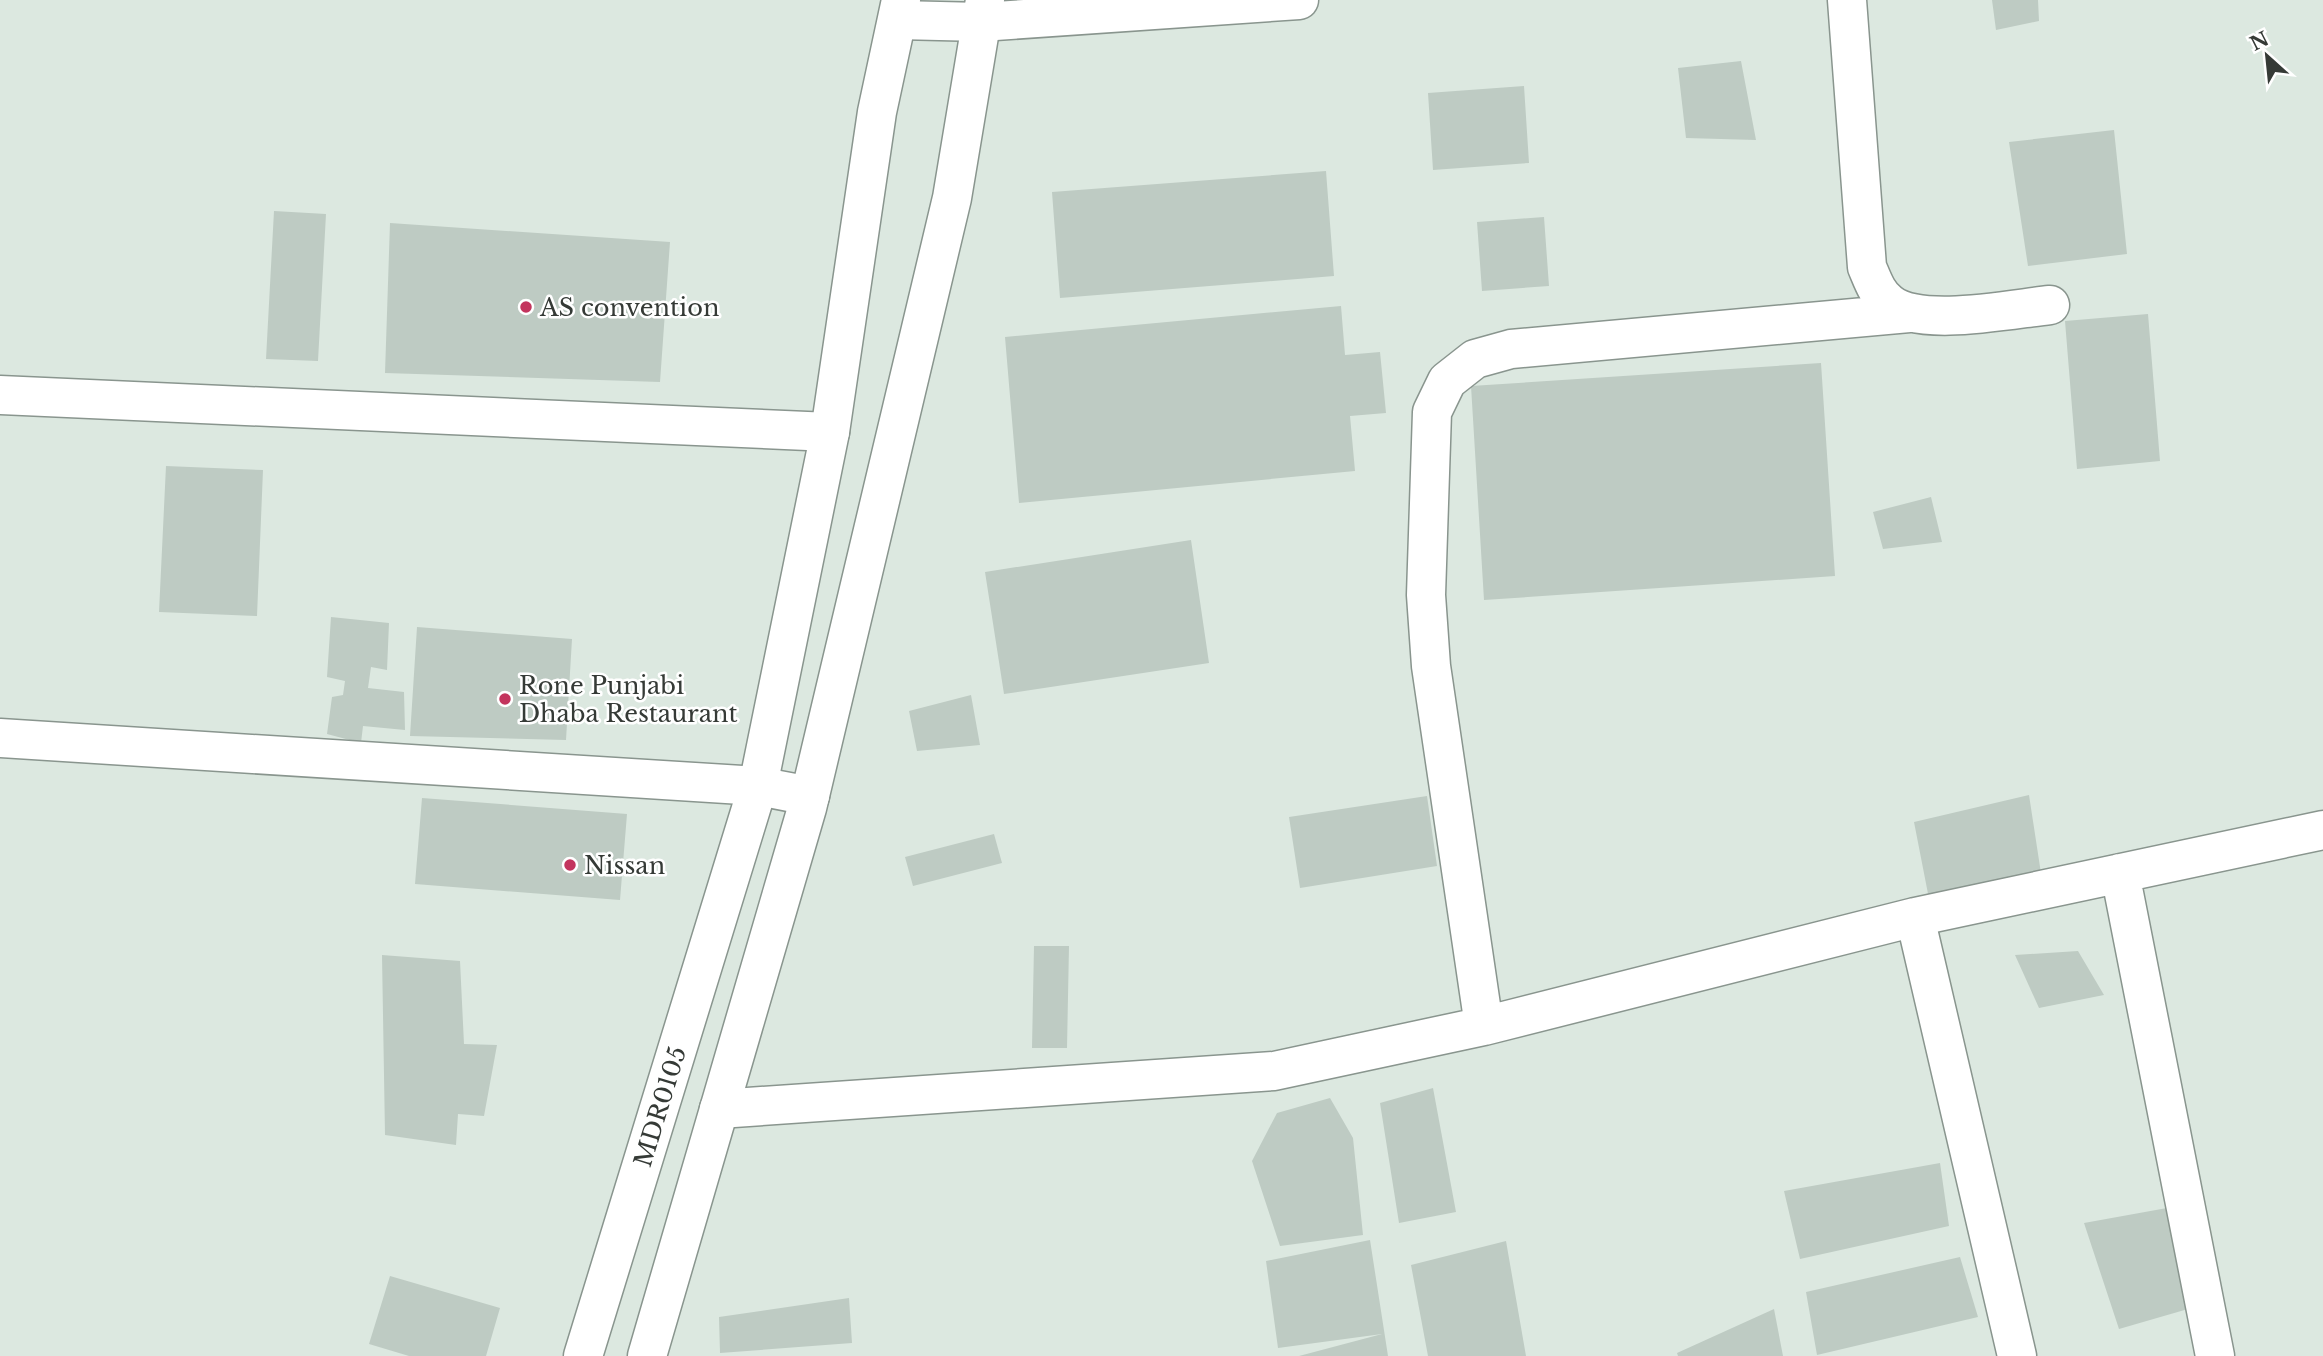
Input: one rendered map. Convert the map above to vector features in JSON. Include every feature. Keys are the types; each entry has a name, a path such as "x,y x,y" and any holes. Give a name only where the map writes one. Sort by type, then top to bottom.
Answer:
{"street":[{"path":"900,10 983,11 1298,0"},
{"path":"1847,0 1867,267 1877,290 1891,305 1909,313"},
{"name":"MDR0105","path":"583,1356 758,786 830,432 877,113 900,10"},
{"path":"647,1356 810,796 952,198 983,11"},
{"path":"1484,1026 1431,666 1426,595 1432,412 1447,381 1475,359 1511,349 1909,313 1931,316 2050,305"},
{"path":"0,396 830,432"},
{"path":"0,738 758,786 810,796"},
{"path":"719,1109 1274,1071 1484,1026 1914,917 2323,830"},
{"path":"2120,873 2215,1356"},
{"path":"1914,917 2017,1356"}],"building":[{"path":"1992,0 2038,0 2039,21 1996,30"},
{"path":"1741,61 1756,140 1686,138 1678,68"},
{"path":"1524,86 1529,163 1433,170 1428,93"},
{"path":"2114,130 2127,254 2028,266 2009,142"},
{"path":"1326,171 1334,276 1060,298 1052,192"},
{"path":"274,211 326,214 318,361 266,359"},
{"path":"1544,217 1549,286 1482,291 1477,222"},
{"name":"AS convention","path":"390,223 670,242 660,382 385,373"},
{"path":"1341,306 1345,355 1380,352 1386,413 1350,416 1355,471 1019,503 1005,337"},
{"path":"2148,314 2160,461 2077,469 2065,321"},
{"path":"1821,363 1835,576 1484,600 1471,386"},
{"path":"166,466 263,470 257,616 159,612"},
{"path":"1931,497 1942,542 1883,549 1873,512"},
{"path":"1191,540 1209,663 1004,694 985,572"},
{"path":"331,617 389,623 387,670 371,667 368,688 404,692 405,730 363,726 361,743 327,734 332,697 343,695 345,681 327,677"},
{"path":"417,627 572,639 566,740 410,736"},
{"path":"971,695 980,745 917,751 909,711"},
{"path":"2029,795 2042,880 1930,904 1914,822"},
{"path":"1427,796 1437,866 1300,888 1289,817"},
{"path":"422,798 627,814 620,900 415,884"},
{"path":"994,834 1002,863 913,886 905,857"},
{"path":"1034,946 1069,946 1067,1048 1032,1048"},
{"path":"2078,951 2104,995 2039,1008 2015,955"},
{"path":"382,955 460,961 464,1044 497,1045 484,1116 458,1114 456,1145 385,1135"},
{"path":"1433,1088 1456,1212 1399,1223 1380,1103"},
{"path":"1330,1098 1353,1138 1363,1235 1280,1246 1252,1161 1277,1113"},
{"path":"1940,1163 1949,1226 1800,1259 1784,1191"},
{"path":"2167,1208 2188,1309 2119,1329 2084,1223"},
{"path":"1370,1240 1388,1356 1299,1356 1382,1334 1278,1348 1266,1261"},
{"path":"1506,1241 1526,1356 1428,1356 1411,1265"},
{"path":"1960,1257 1978,1317 1817,1355 1806,1292"},
{"path":"390,1276 500,1308 486,1356 409,1356 369,1344"},
{"path":"849,1298 852,1343 720,1353 719,1317"},
{"path":"1774,1309 1783,1356 1678,1356 1677,1353"}],"place":[{"name":"AS convention","path":"526,307"},
{"name":"Rone Punjabi Dhaba Restaurant","path":"505,699"},
{"name":"Nissan","path":"570,865"}]}
